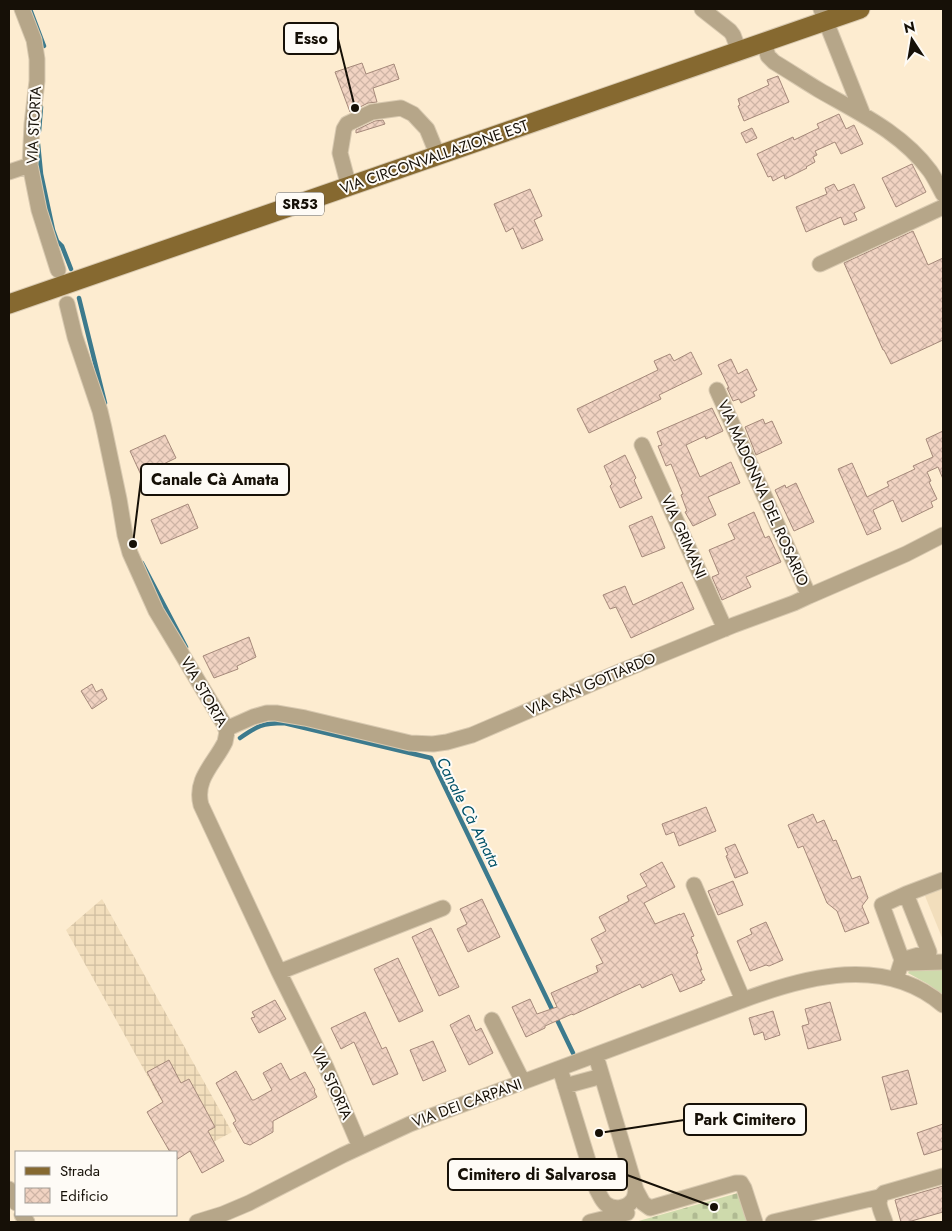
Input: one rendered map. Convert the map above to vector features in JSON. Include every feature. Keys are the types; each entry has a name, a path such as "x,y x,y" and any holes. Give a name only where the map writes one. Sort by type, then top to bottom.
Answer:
{"main road":[{"name":"VIA CIRCONVALLAZIONE EST","path":"9,304 739,51 764,42 823,15 860,9"}],"street":[{"name":"VIA STORTA","path":"22,9 34,40 37,59 30,165 42,222 58,270"},
{"path":"702,9 730,31 739,51"},
{"path":"823,15 864,115"},
{"path":"764,42 768,56 774,62 818,90 864,115 906,145 929,171 943,194"},
{"path":"349,187 340,153 344,129 347,124 372,112 401,108 413,114 427,129 438,156"},
{"path":"9,172 30,165"},
{"path":"820,264 943,207"},
{"name":"VIA STORTA","path":"67,304 75,337 100,411 130,553 156,611 223,721 226,730 226,739 200,786 200,801 279,972 326,1068 360,1146"},
{"name":"VIA MADONNA DEL ROSARIO","path":"717,390 809,596"},
{"name":"VIA GRIMANI","path":"642,445 725,629"},
{"name":"VIA SAN GOTTARDO","path":"226,730 253,717 267,713 276,713 401,741 426,744 447,742 472,735 619,672 794,603 906,554 943,535"},
{"path":"896,979 902,962 882,904 943,880"},
{"path":"694,885 743,1000"},
{"path":"902,962 928,952 906,894"},
{"path":"279,972 443,908"},
{"path":"902,962 943,962"},
{"name":"VIA DEI CARPANI","path":"198,1222 244,1205 360,1146 410,1124 782,987 837,975 869,974 896,979 926,992 943,1005"},
{"path":"492,1020 524,1082"},
{"path":"596,1056 636,1190 643,1204 650,1208"},
{"path":"560,1069 597,1190 604,1202 612,1208 621,1208 631,1203 635,1197 636,1190"},
{"path":"566,1086 602,1076"},
{"path":"773,1222 879,1197 884,1193 943,1176"},
{"path":"590,1222 650,1208 736,1183 741,1184 744,1188 755,1222"},
{"path":"9,1190 15,1201"},
{"path":"879,1197 878,1202 885,1222"}],"shaded area":[{"path":"943,883 943,940 923,891"},
{"path":"102,899 232,1132 191,1154 66,930"}],"green space":[{"path":"943,967 943,995 908,973 910,970"},
{"path":"738,1193 747,1222 635,1222"}],"building":[{"path":"362,63 366,74 394,64 399,79 373,88 377,102 368,103 350,112 335,72"},
{"path":"778,76 789,102 744,121 738,106 740,105 738,99 769,85 767,80"},
{"path":"839,114 846,129 854,125 863,144 841,154 835,142 815,151 817,155 813,157 815,162 807,168 785,179 784,175 773,181 771,176 768,177 757,154 793,137 794,140 819,128 817,124"},
{"path":"383,120 385,124 356,133 356,130 375,121"},
{"path":"752,128 757,138 746,143 741,133"},
{"path":"912,164 926,192 896,207 882,178"},
{"path":"834,184 838,191 854,184 865,208 854,213 857,220 844,225 841,217 806,232 796,207 827,194 825,188"},
{"path":"530,189 542,216 534,220 543,240 522,249 513,228 506,232 494,204"},
{"path":"913,231 928,265 943,258 943,340 891,364 844,263"},
{"path":"691,352 702,374 659,395 661,399 589,433 577,409 658,370 654,361 670,354 674,361"},
{"path":"731,359 738,374 747,369 757,390 753,392 755,396 741,403 739,399 733,401 718,365"},
{"path":"712,408 723,431 706,439 705,436 686,445 700,477 731,462 740,483 708,497 716,515 693,526 685,512 687,511 681,495 683,494 671,464 666,466 658,446 662,445 657,432"},
{"path":"763,419 765,424 772,421 782,443 756,455 745,427"},
{"path":"943,431 943,479 938,467 927,472 931,481 929,482 937,499 931,502 933,507 902,522 893,500 873,510 881,529 867,535 838,469 852,463 867,497 889,486 887,482 915,469 913,466 933,457 926,439"},
{"path":"165,435 176,458 141,475 130,451"},
{"path":"625,455 636,478 634,480 642,498 620,508 610,486 612,484 604,466"},
{"path":"796,483 814,522 794,531 775,490 785,485 786,488"},
{"path":"188,504 198,528 161,544 151,520"},
{"path":"754,512 765,538 769,536 781,562 746,577 751,587 722,600 712,577 719,574 709,550 735,539 728,524"},
{"path":"652,516 665,548 642,557 629,526"},
{"path":"682,582 694,609 631,638 616,607 610,609 603,595 625,586 633,605"},
{"path":"249,637 256,657 237,666 238,669 214,678 203,656"},
{"path":"92,684 96,692 102,689 107,699 92,709 81,691"},
{"path":"706,807 716,831 679,846 674,832 666,835 662,824"},
{"path":"813,814 817,823 824,820 833,841 836,840 852,879 860,876 868,898 862,906 869,923 845,932 837,911 827,903 803,846 798,848 788,825"},
{"path":"735,844 748,873 735,878 726,856 728,855 725,848"},
{"path":"662,862 675,887 644,903 655,924 684,913 694,936 691,937 698,953 696,954 702,970 700,970 705,980 680,992 672,974 642,988 640,984 545,1026 545,1028 526,1037 512,1007 530,999 537,1014 557,1007 551,993 598,972 596,966 603,963 591,939 606,931 599,917 629,901 627,896 647,886 640,874"},
{"path":"733,881 743,905 718,915 708,891"},
{"path":"482,899 500,937 468,952 457,929 467,924 460,909"},
{"path":"766,922 783,960 750,971 737,941 752,934 750,929"},
{"path":"431,928 459,987 439,996 412,937"},
{"path":"398,958 423,1011 399,1022 374,969"},
{"path":"275,1000 286,1019 259,1033 251,1018 255,1017 252,1012"},
{"path":"830,1002 841,1040 808,1049 802,1026 809,1024 805,1009"},
{"path":"773,1011 780,1035 765,1040 763,1032 754,1035 749,1018"},
{"path":"365,1012 382,1049 386,1047 398,1074 373,1085 354,1042 341,1049 331,1028"},
{"path":"469,1015 476,1031 481,1028 493,1053 469,1065 450,1025"},
{"path":"433,1041 446,1071 423,1081 410,1050"},
{"path":"169,1060 181,1083 189,1079 215,1127 208,1131 224,1161 202,1173 190,1151 178,1159 178,1151 169,1151 147,1112 163,1102 147,1072"},
{"path":"281,1063 290,1080 305,1072 317,1097 273,1121 273,1132 250,1145 244,1143 233,1123 236,1121 216,1083 236,1071 252,1100 254,1100 272,1090 263,1073"},
{"path":"908,1070 917,1104 891,1110 882,1077"},
{"path":"943,1124 943,1149 924,1155 917,1133"},
{"path":"943,1186 943,1212 908,1222 901,1222 895,1200"}],"waterway":[{"name":"Canale Cà Amata","path":"30,9 44,46"},
{"name":"Canale Cà Amata","path":"39,131 41,107"},
{"name":"Canale Cà Amata","path":"38,144 41,174 53,230 71,269"},
{"name":"Canale Cà Amata","path":"79,298 105,403"},
{"name":"Canale Cà Amata","path":"142,563 186,647"},
{"name":"Canale Cà Amata","path":"240,738 260,726 284,723 431,758 573,1053"}],"place":[{"name":"Esso","path":"355,108"},
{"name":"Canale Cà Amata","path":"133,544"},
{"name":"Park Cimitero","path":"599,1133"},
{"name":"Cimitero di Salvarosa","path":"714,1207"}]}
